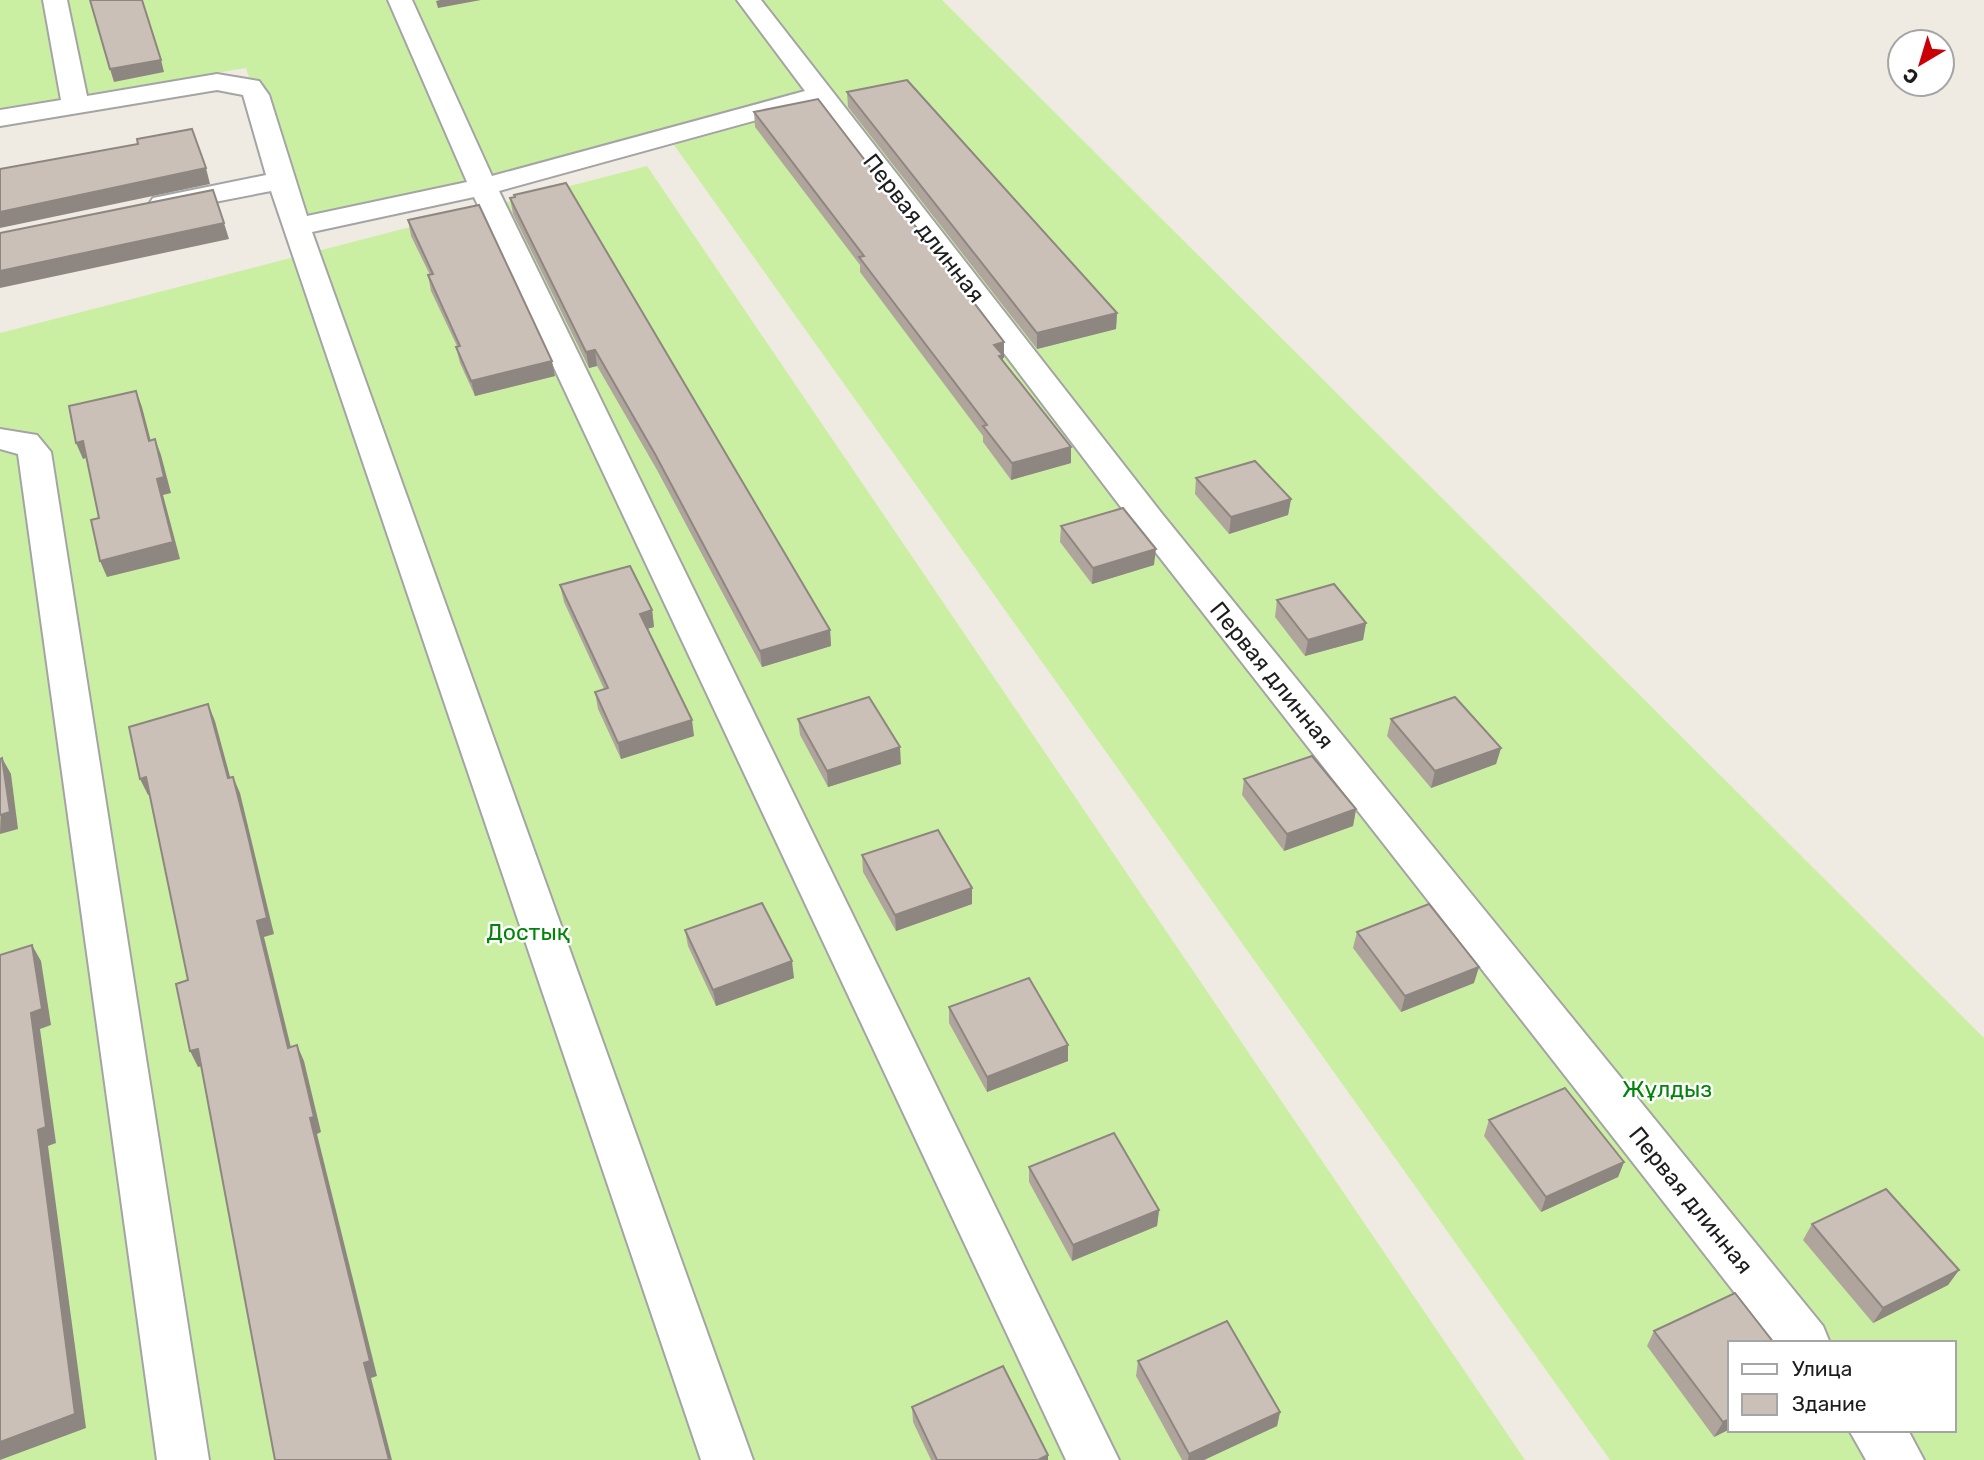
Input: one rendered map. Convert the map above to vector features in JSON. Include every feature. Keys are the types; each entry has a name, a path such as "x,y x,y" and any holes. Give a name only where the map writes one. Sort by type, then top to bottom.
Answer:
{"street":[{"path":"55,0 75,103"},
{"path":"400,0 483,187 1093,1460"},
{"name":"Первая длинная","path":"749,0 1151,523 1803,1341"},
{"path":"0,118 75,103 217,82 250,86 256,95 297,227 726,1460"},
{"path":"297,227 483,187 822,94"},
{"path":"134,210 282,180"},
{"path":"0,439 26,442 34,452 183,1460"},
{"path":"1877,1432 1898,1460"}],"green space":[{"name":"Жұлдыз","path":"0,0 942,0 1984,1038 1984,1460 1610,1460 669,138 297,227 246,68 0,108"},
{"name":"Достық","path":"647,166 1525,1460 0,1460 0,333"}],"building":[{"path":"90,0 142,0 161,60 110,69"},
{"path":"907,80 1117,313 1037,333 847,92"},
{"path":"818,99 1004,342 994,345 1003,355 999,356 1071,447 1012,463 983,426 987,425 859,257 864,256 754,112"},
{"path":"192,129 206,168 0,212 0,169 138,144 137,139"},
{"path":"566,183 830,630 760,651 655,454 595,350 586,352 510,198"},
{"path":"213,190 224,223 0,271 0,233"},
{"path":"479,205 552,361 471,381 456,347 460,346 428,275 433,274 408,220"},
{"path":"136,391 149,441 155,439 164,477 157,479 173,542 100,561 91,520 99,518 83,441 76,443 69,406"},
{"path":"1255,461 1291,499 1231,517 1196,478"},
{"path":"1123,508 1156,549 1093,568 1061,526"},
{"path":"630,566 652,610 640,614 692,720 618,743 595,692 608,688 560,585"},
{"path":"1334,584 1366,623 1308,640 1277,600"},
{"path":"869,697 900,747 827,771 798,719"},
{"path":"1455,697 1501,748 1435,771 1391,719"},
{"path":"208,704 228,778 233,777 247,832 267,918 257,921 288,1048 297,1045 314,1117 310,1118 370,1361 364,1363 389,1460 275,1460 198,1049 190,1051 176,984 188,980 146,777 140,779 129,727"},
{"path":"1312,756 1356,809 1287,834 1244,779"},
{"path":"2,758 10,812 0,815 0,759"},
{"path":"938,830 972,888 895,915 862,855"},
{"path":"762,903 792,961 713,990 685,930"},
{"path":"1429,904 1479,967 1405,996 1357,932"},
{"path":"32,945 42,1009 31,1013 46,1127 38,1130 75,1414 0,1442 0,955"},
{"path":"1029,978 1068,1045 987,1077 949,1007"},
{"path":"1565,1088 1624,1162 1546,1197 1489,1120"},
{"path":"1114,1133 1159,1210 1073,1245 1029,1167"},
{"path":"1886,1189 1959,1270 1883,1308 1812,1224"},
{"path":"1735,1293 1772,1341 1728,1341 1728,1420 1723,1422 1654,1331"},
{"path":"1227,1321 1280,1412 1189,1454 1138,1361"},
{"path":"1003,1366 1048,1455 1038,1460 937,1460 912,1407"}]}
